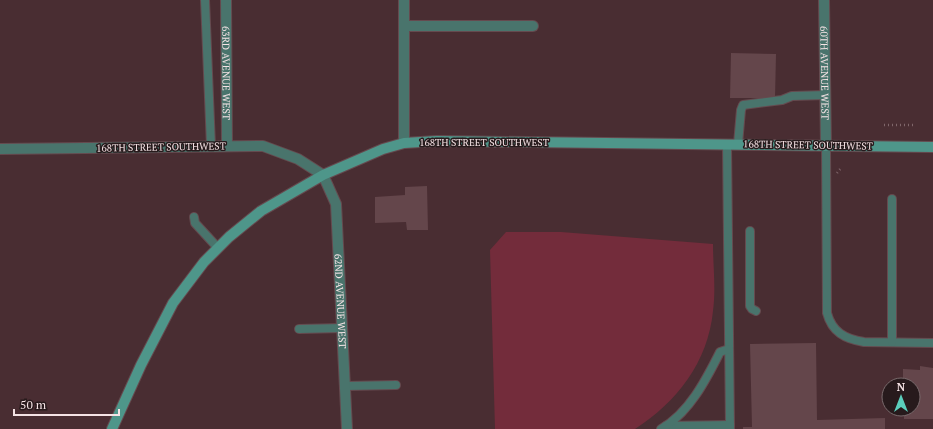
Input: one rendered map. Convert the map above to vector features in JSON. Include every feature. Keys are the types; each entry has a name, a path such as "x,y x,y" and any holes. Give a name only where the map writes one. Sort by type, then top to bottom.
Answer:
{"main road":[{"name":"168TH STREET SOUTHWEST","path":"323,175 383,149 404,143 437,141 933,146"},
{"path":"112,429 141,365 173,303 204,262 229,237 261,211 323,175"}],"street":[{"name":"63RD AVENUE WEST","path":"226,0 227,146"},
{"path":"404,0 404,143"},
{"name":"60TH AVENUE WEST","path":"824,0 826,146"},
{"path":"405,26 533,26"},
{"name":"168TH STREET SOUTHWEST","path":"0,150 263,146 298,160 323,175"},
{"name":"62ND AVENUE WEST","path":"323,175 336,204 347,429"}],"lane":[{"path":"205,0 211,146"},
{"path":"738,144 741,110 743,105 782,100 792,96 826,95"},
{"path":"664,427 730,427 727,144"},
{"path":"826,146 827,313 830,323 836,330 853,340 864,342 933,343"},
{"path":"892,199 892,342"},
{"path":"194,217 195,223 218,248"},
{"path":"750,231 750,306 756,311"},
{"path":"299,329 343,328"},
{"path":"664,427 688,405 711,371 720,352 729,349"},
{"path":"346,386 396,385"}],"path":[{"path":"884,126 914,125"}],"shaded area":[{"path":"506,232 561,232 713,244 714,303 710,330 705,347 688,379 677,393 650,418 635,429 495,429 490,250"}],"building":[{"path":"731,53 776,54 775,98 730,98"},
{"path":"427,186 428,230 407,230 406,222 375,223 375,197 405,195 405,187"},
{"path":"816,343 817,420 885,418 885,429 743,429 743,427 752,427 750,344"},
{"path":"920,366 933,368 933,419 904,419 904,417 921,417 921,377 903,377 903,369 920,370"}]}
